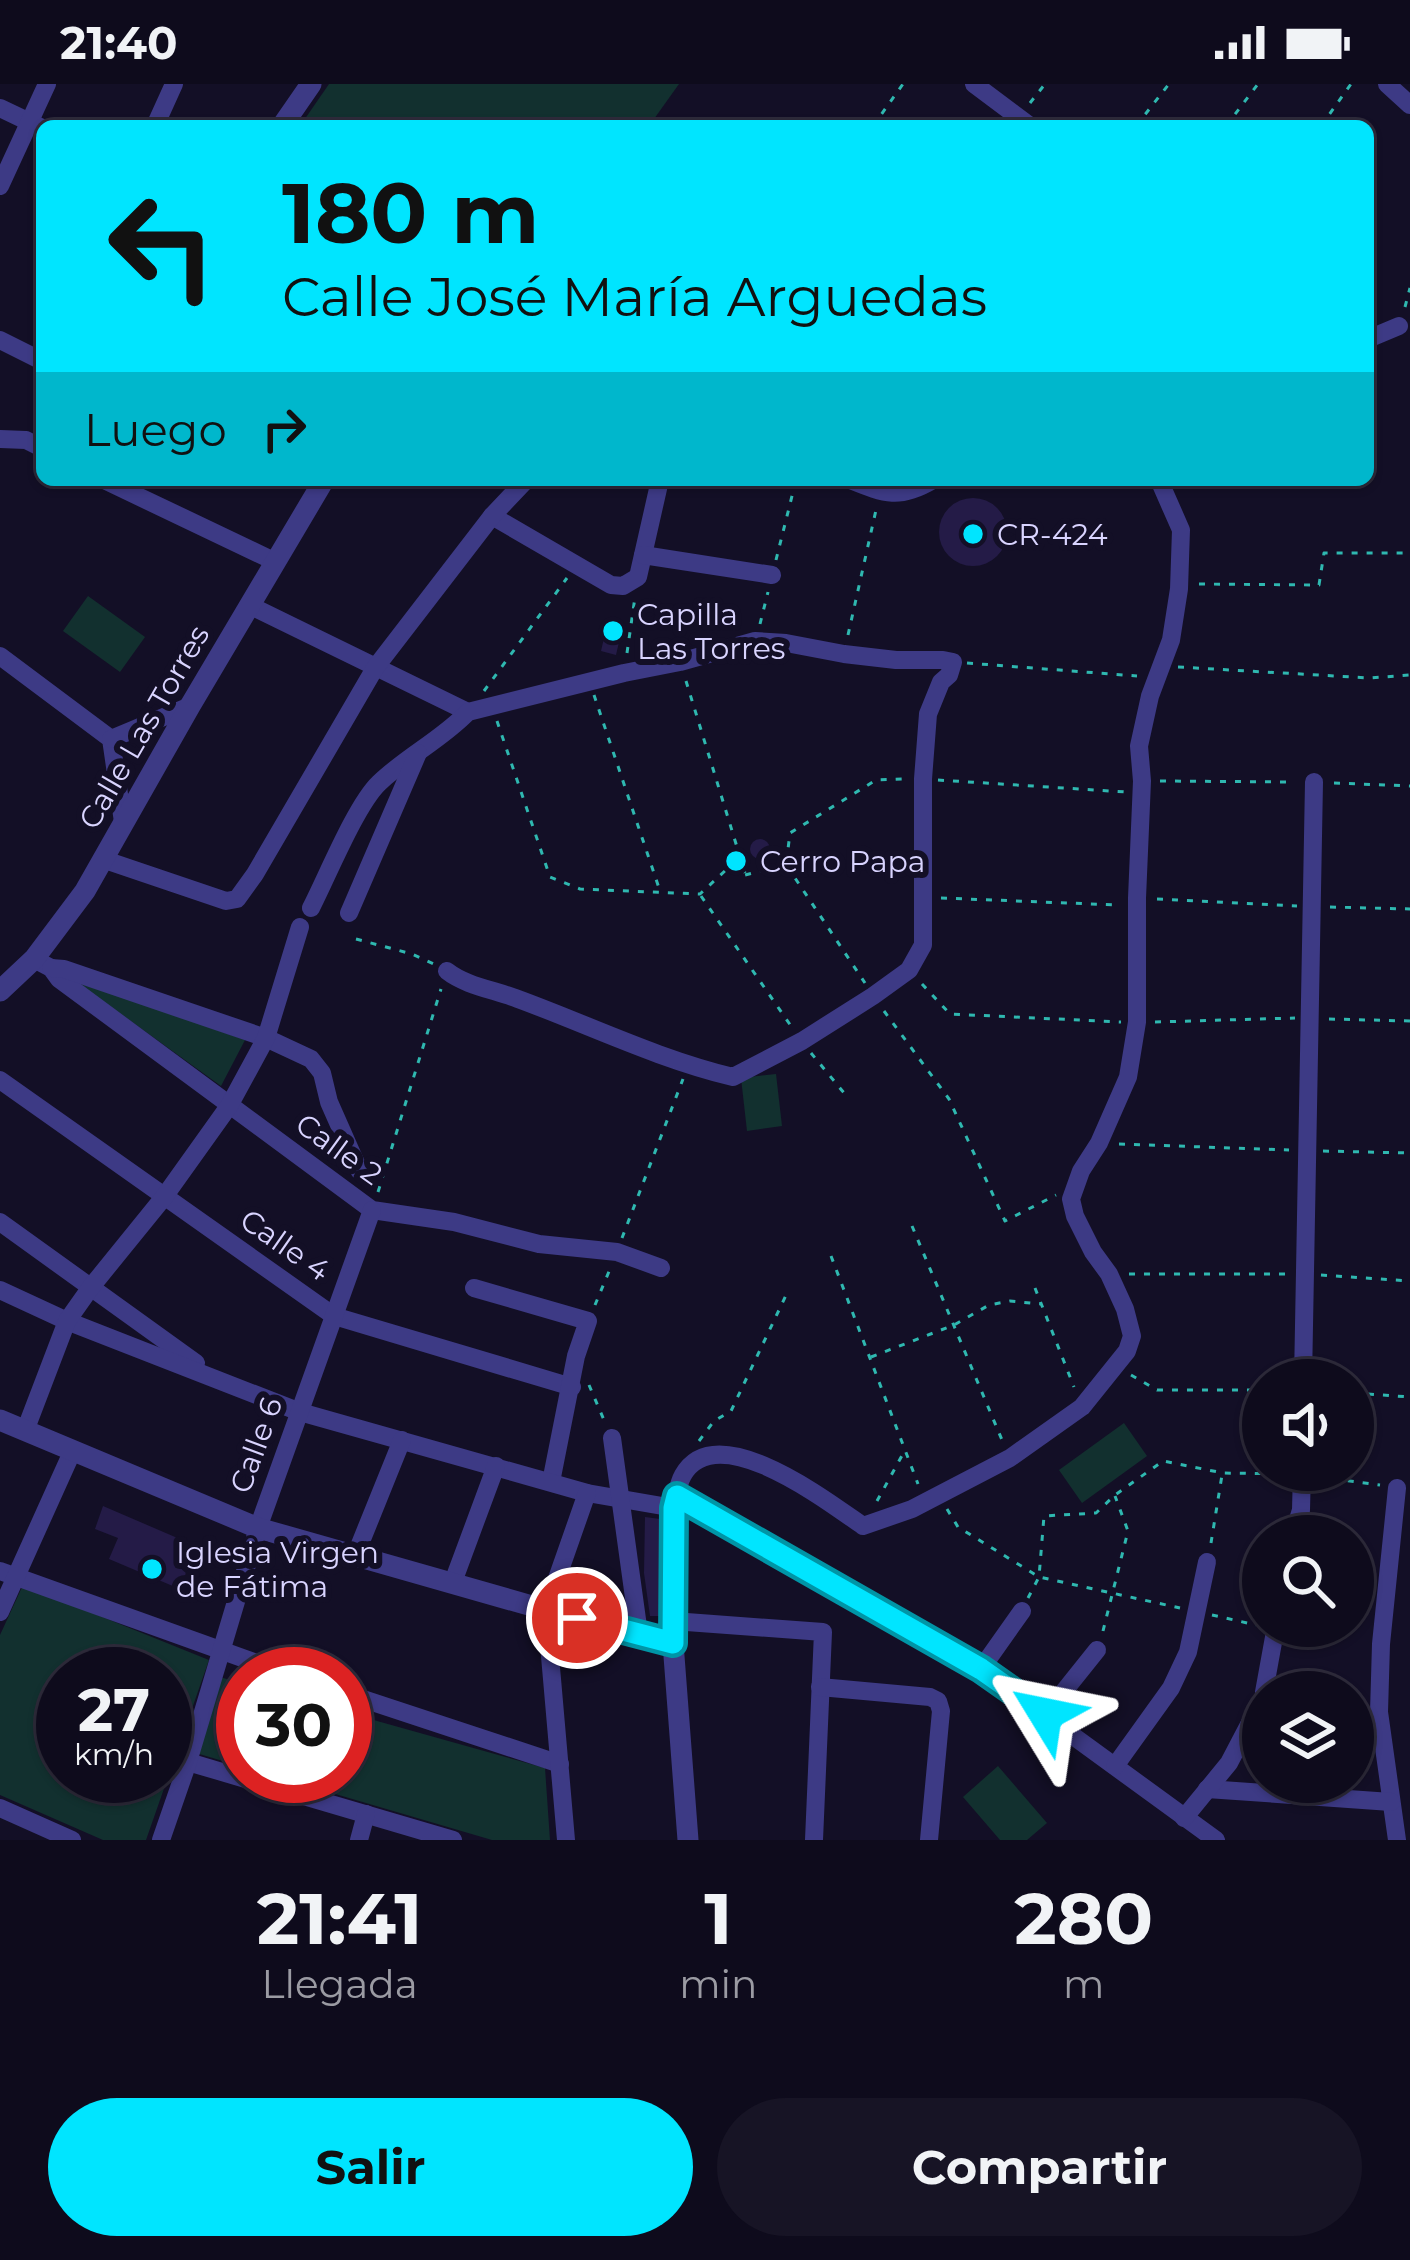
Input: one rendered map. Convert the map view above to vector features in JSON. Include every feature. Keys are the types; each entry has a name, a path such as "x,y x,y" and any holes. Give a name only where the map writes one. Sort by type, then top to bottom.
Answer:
{"street":[{"path":"37,120 47,84"},
{"path":"157,120 174,84"},
{"path":"286,120 311,84"},
{"path":"974,84 1021,120"},
{"path":"1387,84 1410,105"},
{"path":"0,108 36,125 0,186"},
{"path":"1374,337 1400,326"},
{"path":"0,340 36,359"},
{"path":"0,439 36,445"},
{"path":"117,486 274,561"},
{"name":"Calle Las Torres","path":"0,992 42,963 320,486"},
{"path":"102,859 226,901 238,899 375,668 491,516 520,486"},
{"path":"491,516 573,566 623,586 638,577 659,486"},
{"path":"869,486 892,494 911,493 923,486"},
{"path":"688,1840 673,1632 675,1502 683,1475 710,1454 736,1456 784,1474 863,1526 933,1499 1010,1458 1082,1407 1127,1351 1132,1336 1125,1309 1093,1252 1071,1199 1128,1078 1137,1022 1139,746 1150,696 1171,640 1179,584 1180,530 1162,486"},
{"path":"643,555 772,575"},
{"path":"249,604 468,712 755,641 896,660 953,662 928,714 922,945 909,970 802,1041 733,1077 688,1066 447,971"},
{"path":"0,656 112,739 122,822"},
{"path":"112,739 190,706"},
{"path":"310,908 374,788 468,712"},
{"path":"349,914 418,753"},
{"path":"1303,1359 1314,782"},
{"path":"26,1431 67,1321 229,1106 266,1038 300,927"},
{"path":"42,963 266,1038 311,1059 322,1072 329,1102 359,1170"},
{"name":"Calle 2","path":"42,963 372,1210 454,1222 539,1244 617,1252 661,1268"},
{"name":"Calle 4","path":"0,1080 334,1316 572,1387"},
{"name":"Calle 6","path":"222,1647 258,1528 372,1210"},
{"path":"0,1222 219,1381"},
{"path":"474,1288 588,1321 576,1355 551,1482"},
{"path":"0,1290 300,1412 587,1493 675,1502 981,1669 1216,1840"},
{"path":"0,1420 258,1528 639,1634 823,1632 814,1840"},
{"path":"612,1438 639,1634"},
{"path":"356,1554 402,1440"},
{"path":"0,1612 8,1573 74,1450"},
{"path":"453,1582 496,1466"},
{"path":"1397,1488 1379,1712 1397,1840"},
{"path":"566,1840 546,1610 587,1493"},
{"path":"1115,1766 1172,1688 1188,1652 1207,1562"},
{"path":"8,1573 216,1650"},
{"path":"981,1669 1022,1611"},
{"path":"1045,1714 1097,1650"},
{"name":"Calle 6","path":"192,1749 216,1669"},
{"path":"820,1687 938,1701 941,1712 929,1840"},
{"path":"372,1702 560,1764"},
{"path":"1184,1818 1229,1763 1242,1738"},
{"path":"192,1763 453,1840"},
{"path":"1207,1789 1391,1802"},
{"name":"Calle 6","path":"161,1840 174,1803"},
{"path":"0,1808 34,1832 72,1840"},
{"path":"359,1840 366,1814"}],"path":[{"path":"877,120 904,84"},
{"path":"1025,120 1045,84"},
{"path":"1141,120 1169,84"},
{"path":"1231,120 1258,84"},
{"path":"1325,120 1351,84"},
{"path":"1400,326 1410,288"},
{"path":"755,641 794,486"},
{"path":"844,654 881,490"},
{"path":"1179,584 1319,585 1324,553 1410,553"},
{"path":"468,712 573,566"},
{"path":"624,673 638,577"},
{"path":"680,662 745,874"},
{"path":"953,662 1159,672 1410,675"},
{"path":"589,682 661,893"},
{"path":"492,708 550,877 580,889 700,894 727,868 745,874 786,865"},
{"path":"1077,1185 1005,1221 950,1099 873,996 786,865 790,833 876,779 1141,787 1314,782 1410,786"},
{"path":"700,894 802,1041 849,1099"},
{"path":"924,897 1410,909"},
{"path":"356,939 412,954 447,971 372,1210"},
{"path":"909,970 950,1014 1137,1022 1410,1021"},
{"path":"588,1321 688,1066"},
{"path":"1099,1143 1410,1153"},
{"path":"912,1226 1010,1458"},
{"path":"831,1256 905,1450 933,1499 958,1527 1039,1577 1242,1621"},
{"path":"1109,1274 1304,1274 1410,1281"},
{"path":"1035,1288 1082,1407"},
{"path":"683,1475 714,1420 731,1411 789,1289"},
{"path":"870,1358 954,1325 989,1305 1041,1304"},
{"path":"576,1355 612,1438"},
{"path":"1114,1366 1157,1390 1242,1390"},
{"path":"1374,1394 1410,1397"},
{"path":"863,1526 905,1450"},
{"path":"1022,1611 1039,1577 1044,1516 1096,1513 1162,1462 1242,1472"},
{"path":"1207,1562 1222,1472"},
{"path":"1374,1484 1397,1488"},
{"path":"1097,1650 1128,1531 1115,1496"}],"green space":[{"path":"329,84 679,84 653,120 304,120"},
{"path":"88,596 145,637 120,672 63,631"},
{"path":"71,978 245,1040 221,1086"},
{"path":"776,1074 782,1126 747,1131 741,1078"},
{"path":"1124,1423 1147,1456 1082,1503 1059,1470"},
{"path":"23,1585 177,1647 36,1647 36,1803 159,1803 146,1840 103,1840 0,1795 0,1635"},
{"path":"192,1653 209,1660 192,1709"},
{"path":"216,1690 216,1759 196,1753"},
{"path":"372,1720 545,1768 550,1840 492,1840 366,1803 372,1803"},
{"path":"998,1766 1047,1823 1027,1840 1000,1840 963,1797"}],"building":[{"name":"CR-424","path":"973,498 997,508 1007,532 997,556 973,566 949,556 939,532 949,508"},
{"path":"607,625 622,629 616,655 601,651"},
{"path":"760,839 770,849 760,859 750,849"},
{"path":"103,1506 196,1546 186,1571 201,1578 194,1595 109,1559 118,1538 95,1529"},
{"path":"645,1517 660,1519 659,1616 650,1616 644,1573"}],"place":[{"name":"CR-424","path":"973,534"},
{"name":"Capilla Las Torres","path":"613,631"},
{"name":"Cerro Papa","path":"736,861"},
{"name":"Iglesia Virgen de Fátima","path":"152,1569"}],"route":[{"path":"577,1618 673,1643 677,1496 981,1669 1045,1714"}]}
